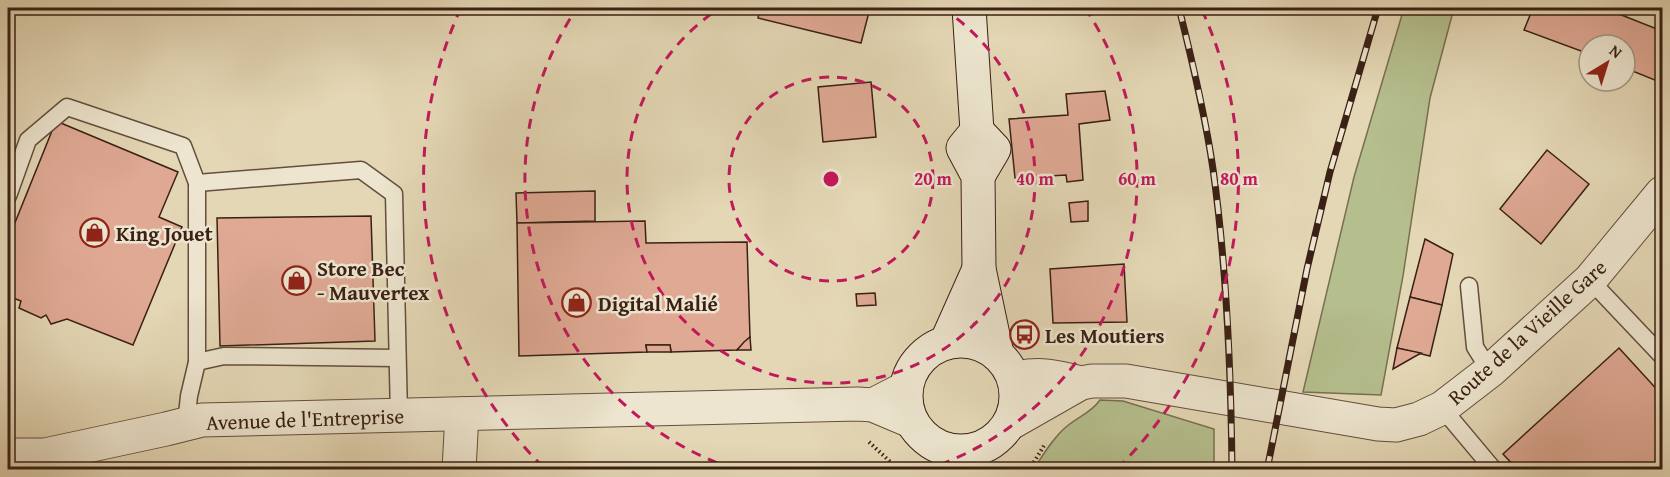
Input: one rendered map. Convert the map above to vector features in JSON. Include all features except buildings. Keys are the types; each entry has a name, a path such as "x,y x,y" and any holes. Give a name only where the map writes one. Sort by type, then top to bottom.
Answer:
{"street":[{"path":"917,428 934,445 964,452 981,459 991,443 1009,424 1016,402 979,269 978,176 963,148 977,131 969,8"},
{"name":"Route de la Vieille Gare","path":"1009,424 1081,383 1092,381 1126,381 1378,424 1396,425 1419,420 1442,408 1490,371 1590,280 1662,193"},
{"path":"946,343 979,269"},
{"path":"935,470 906,405 906,388 911,372 919,360 931,349 946,343 963,341 981,345 1005,366"},
{"name":"Route de la Vieille Gare","path":"1005,366 1029,375 1053,376 1081,383"},
{"name":"Avenue de l'Entreprise","path":"8,454 45,455 202,420 873,405 906,388"},
{"name":"Avenue de l'Entreprise","path":"873,405 917,428"},
{"path":"459,470 462,414"}],"lane":[{"path":"8,196 28,140 67,107 183,146 197,183 198,362 189,396 186,424"},
{"path":"197,183 361,170 394,194 399,416"},
{"path":"1590,280 1662,357"},
{"path":"1469,286 1475,347 1490,371"},
{"path":"198,362 224,356 397,358"},
{"path":"1442,408 1494,470"}],"path":[{"path":"867,441 899,470"}],"green space":[{"path":"1404,8 1454,8 1430,98 1403,276 1381,395 1303,392 1354,177"},
{"path":"1100,400 1123,401 1214,429 1214,469 1034,469 1061,431 1093,408"}],"railway":[{"path":"1179,8 1206,128 1218,207 1231,394 1232,470"},
{"path":"1267,470 1307,269 1330,172 1378,8"}],"place":[{"name":"King Jouet","path":"95,233"},
{"name":"Store Bec - Mauvertex","path":"296,280"},
{"name":"Digital Malié","path":"577,303"},
{"name":"Les Moutiers","path":"1024,335"}]}
